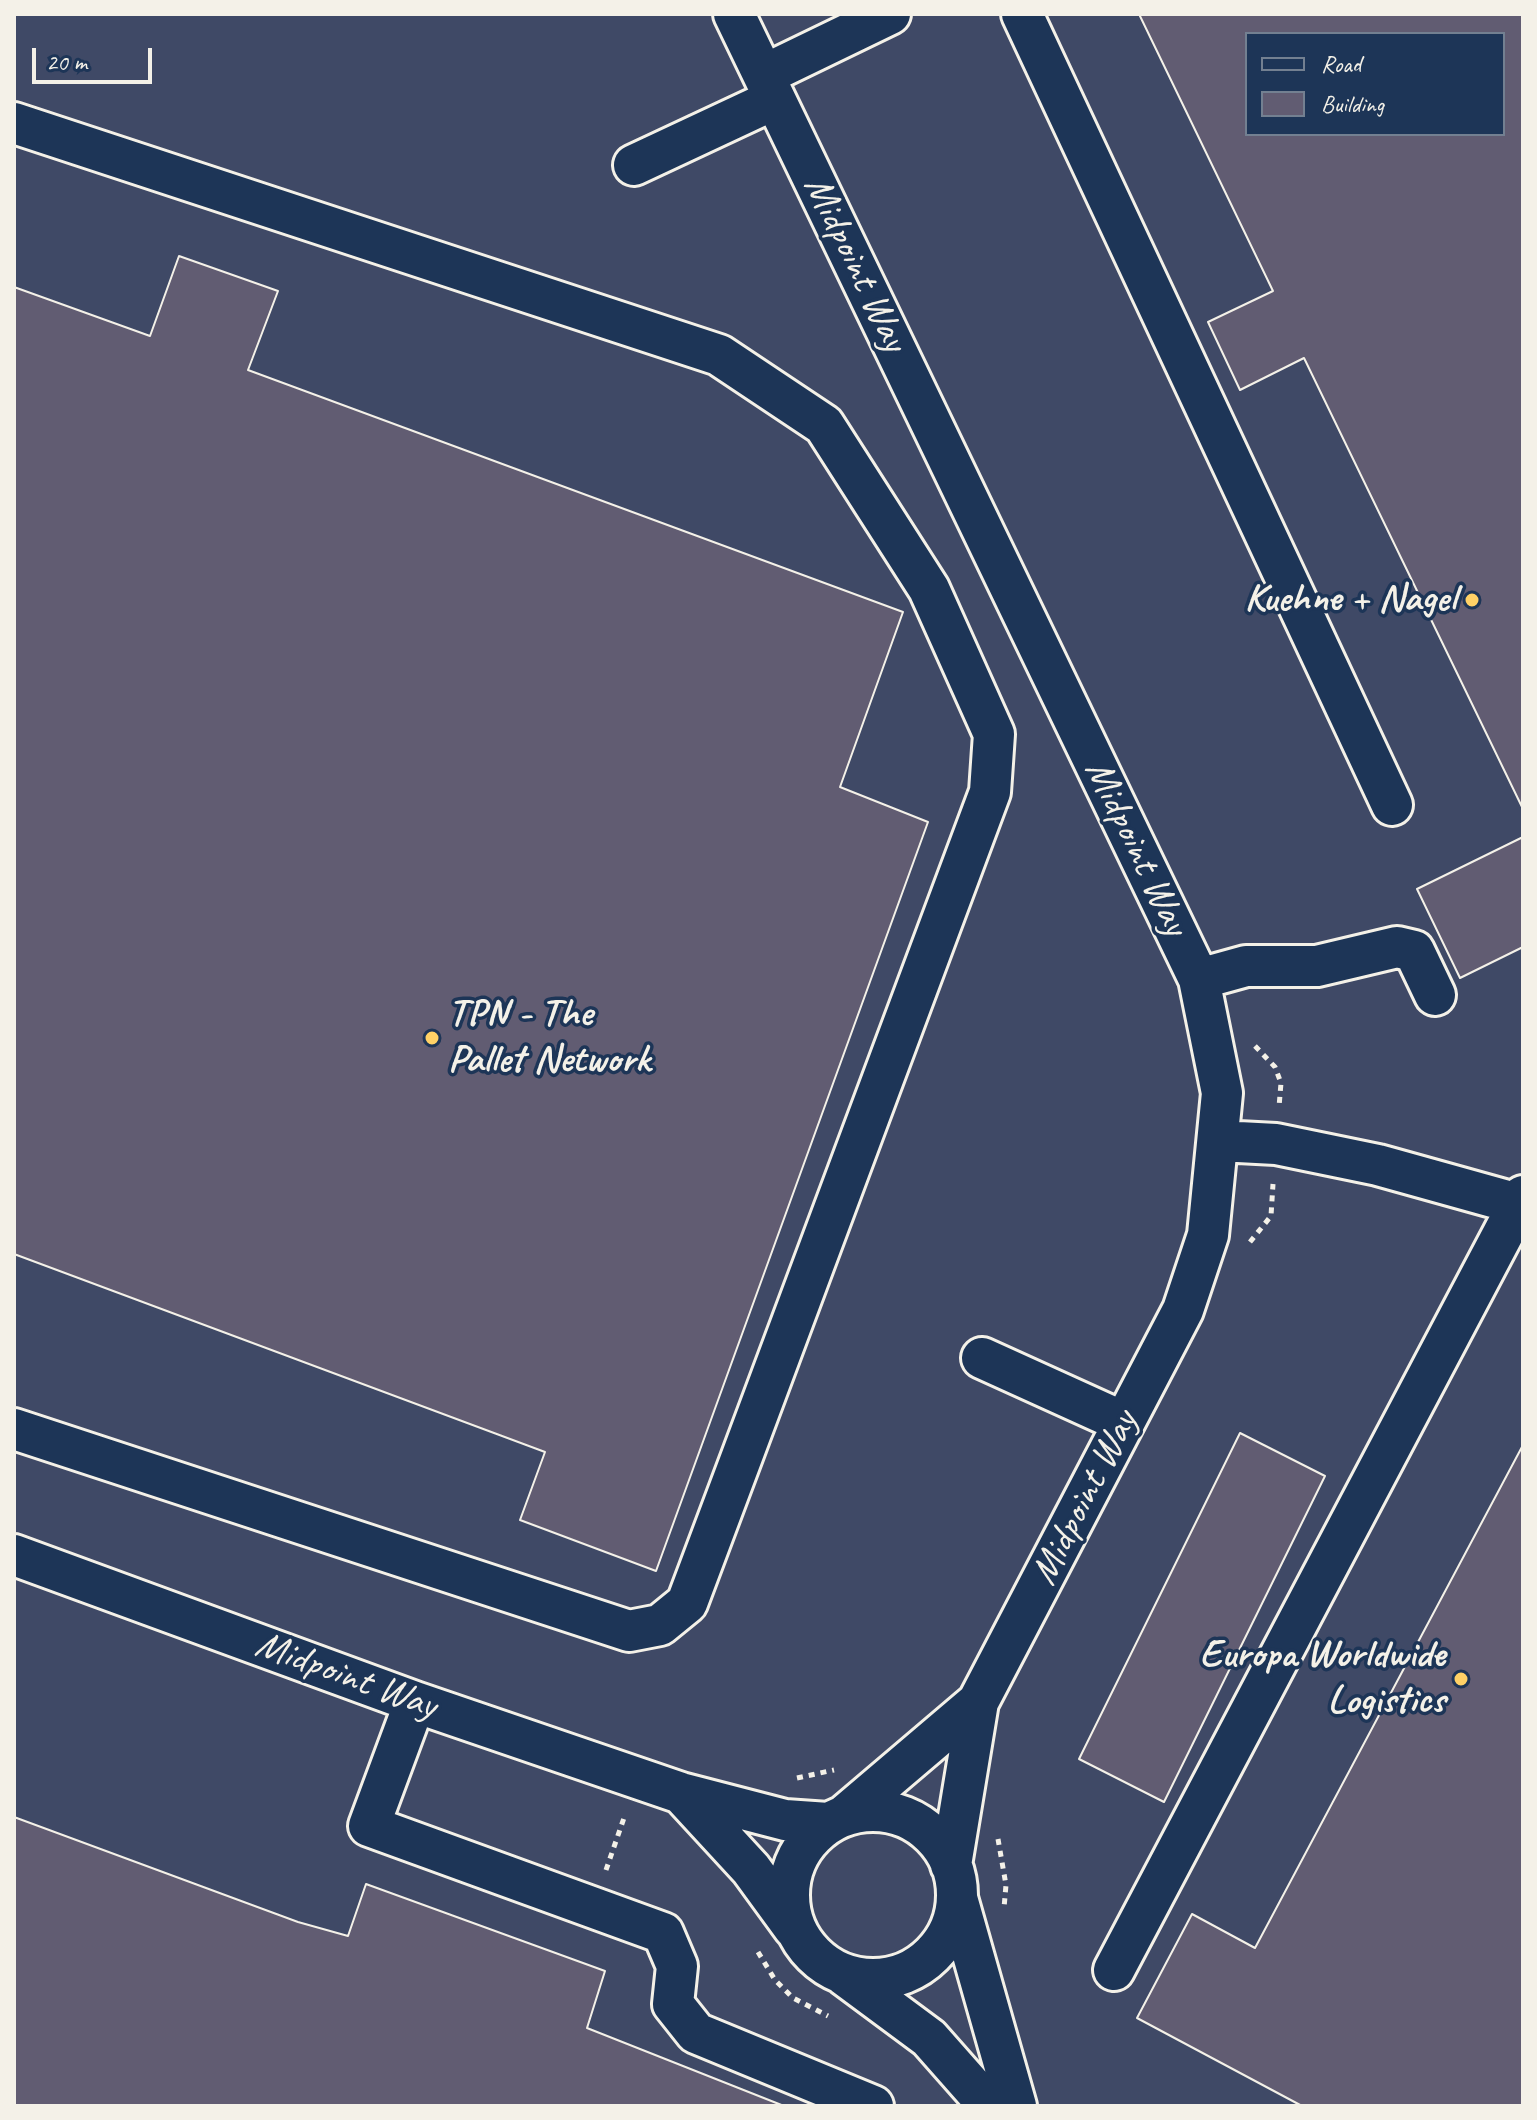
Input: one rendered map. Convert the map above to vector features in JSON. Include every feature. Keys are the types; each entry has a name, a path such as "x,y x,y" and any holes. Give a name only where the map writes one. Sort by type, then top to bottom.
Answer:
{"street":[{"name":"Midpoint Way","path":"734,14 1199,979 1222,1093 1208,1235 1183,1310 978,1702 954,1881 1016,2106"},
{"path":"634,165 890,14"},
{"path":"1022,14 1392,805"},
{"path":"14,123 719,355 824,425 929,589 994,734 990,792 747,1444 687,1603 660,1625 629,1631 14,1429"},
{"path":"1199,979 1246,966 1317,966 1397,947 1414,951 1435,995"},
{"path":"1114,1970 1521,1200 1276,1144 1219,1141"},
{"path":"982,1358 1123,1422"},
{"name":"Midpoint Way","path":"14,1555 415,1702 632,1796 681,1793 785,1820 836,1819 978,1702"},
{"path":"415,1702 369,1826 663,1933 677,1966 673,2004 696,2033 873,2106"},
{"name":"Midpoint Way","path":"681,1793 751,1869 796,1931"},
{"path":"843,1974 878,1979 923,1964 950,1930 954,1881 933,1836 905,1817 873,1810 836,1819 813,1835 791,1872 790,1913 796,1931 816,1957 929,2038 989,2106"}],"path":[{"path":"1242,1251 1271,1216 1281,1083 1275,1067 1251,1042"},
{"path":"611,1808 632,1796"},
{"path":"632,1796 639,1818"},
{"path":"592,1908 632,1796"},
{"path":"998,1836 1006,1885 1003,1918"},
{"path":"755,1942 775,1980 793,1998 841,2022"}],"shaded area":[{"path":"14,14 1523,14 1523,2106 14,2106"}],"building":[{"name":"Kuehne + Nagel","path":"1139,14 1523,14 1523,809 1304,358 1240,390 1208,322 1273,291"},
{"name":"TPN - The Pallet Network","path":"179,256 278,291 248,370 903,612 840,787 928,822 656,1571 520,1520 545,1452 14,1254 14,287 150,336"},
{"path":"1523,837 1523,947 1460,978 1417,889"},
{"path":"1240,1433 1325,1476 1164,1802 1079,1759"},
{"name":"Europa Worldwide Logistics","path":"1523,1445 1523,2106 1302,2106 1137,2018 1192,1914 1255,1948"},
{"path":"14,1817 298,1922 348,1936 366,1884 605,1971 587,2028 784,2106 14,2106"}],"place":[{"name":"Kuehne + Nagel","path":"1472,600"},
{"name":"TPN - The Pallet Network","path":"432,1038"},
{"name":"Europa Worldwide Logistics","path":"1461,1679"}]}
